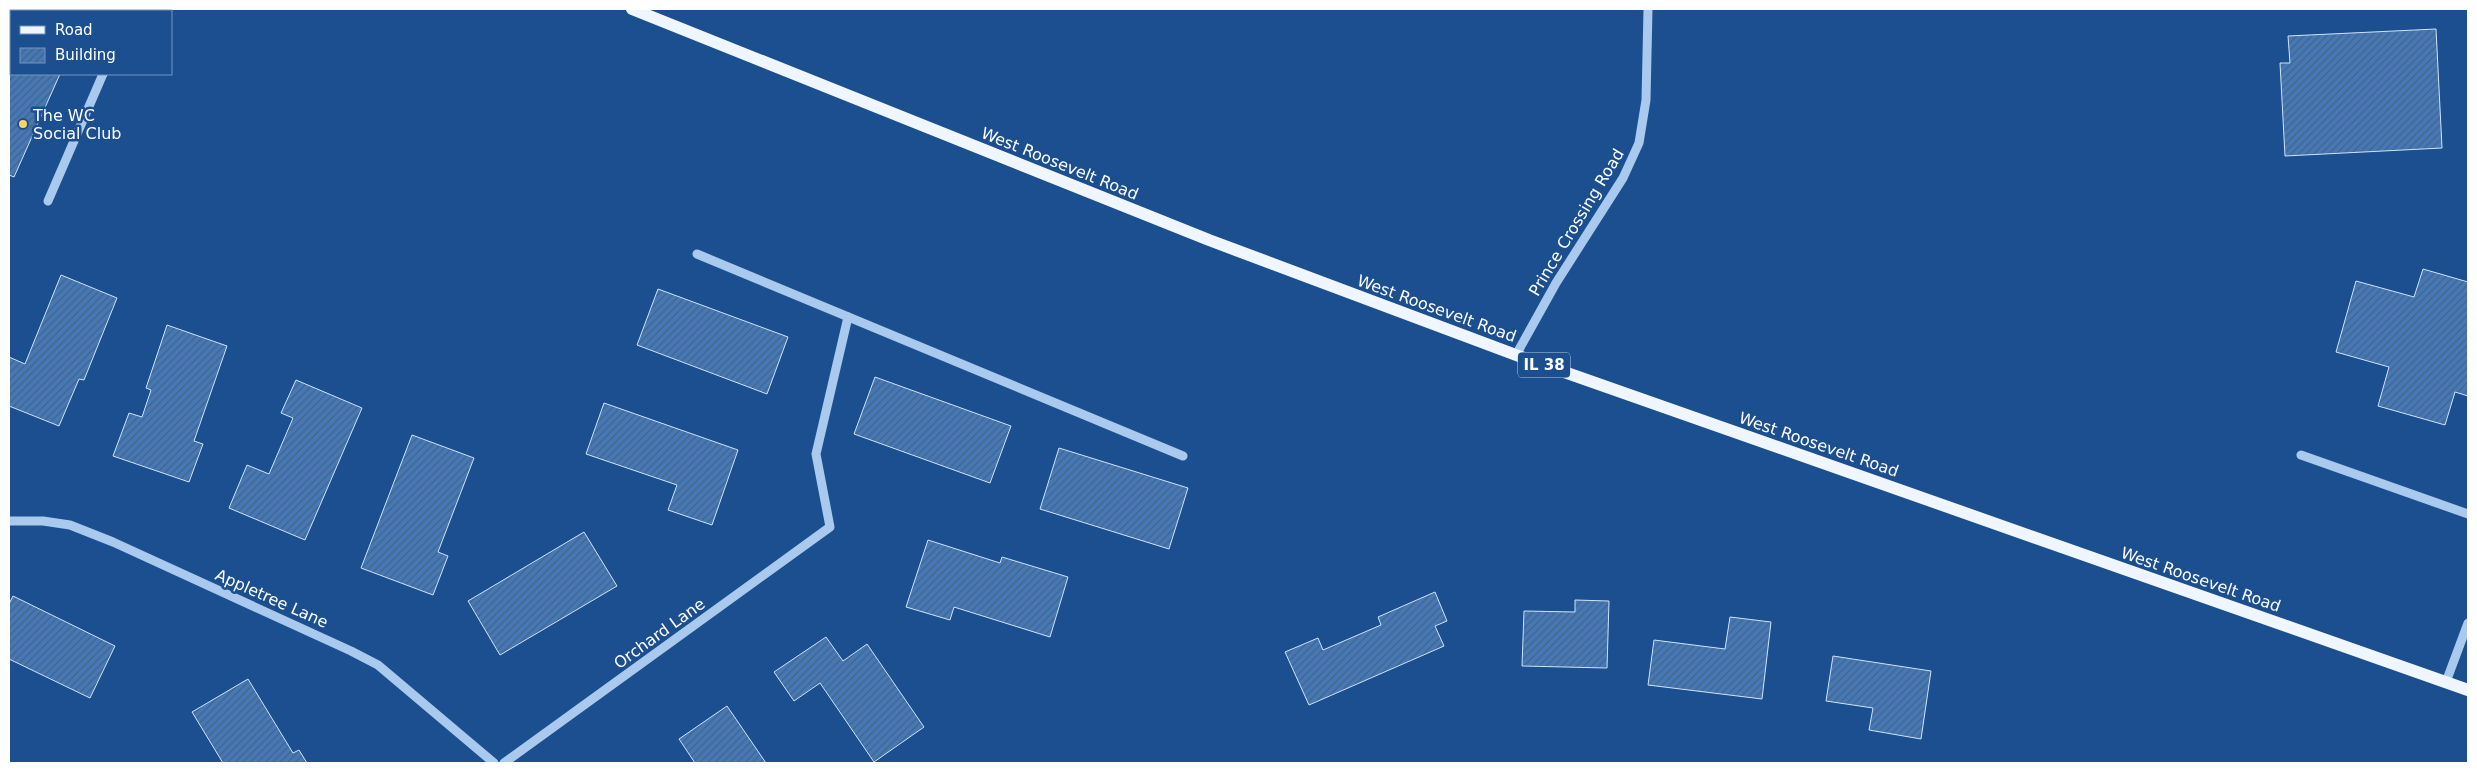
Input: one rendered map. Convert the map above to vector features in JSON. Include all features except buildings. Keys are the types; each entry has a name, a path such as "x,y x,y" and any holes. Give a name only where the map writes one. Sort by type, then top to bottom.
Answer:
{"main road":[{"name":"West Roosevelt Road","path":"632,9 1209,240 1516,355 2468,690"}],"street":[{"name":"Prince Crossing Road","path":"1516,355 1556,283 1623,178 1639,143 1646,100 1648,9"},
{"path":"48,201 103,75"},
{"path":"697,254 1183,456"},
{"name":"Orchard Lane","path":"504,763 830,527 816,454 848,317"},
{"path":"2301,455 2468,514"},
{"name":"Appletree Lane","path":"9,521 43,521 70,526 122,546 351,651 378,665 494,763"},
{"path":"2446,682 2468,623"}],"place":[{"name":"The WC Social Club","path":"23,124"}]}
